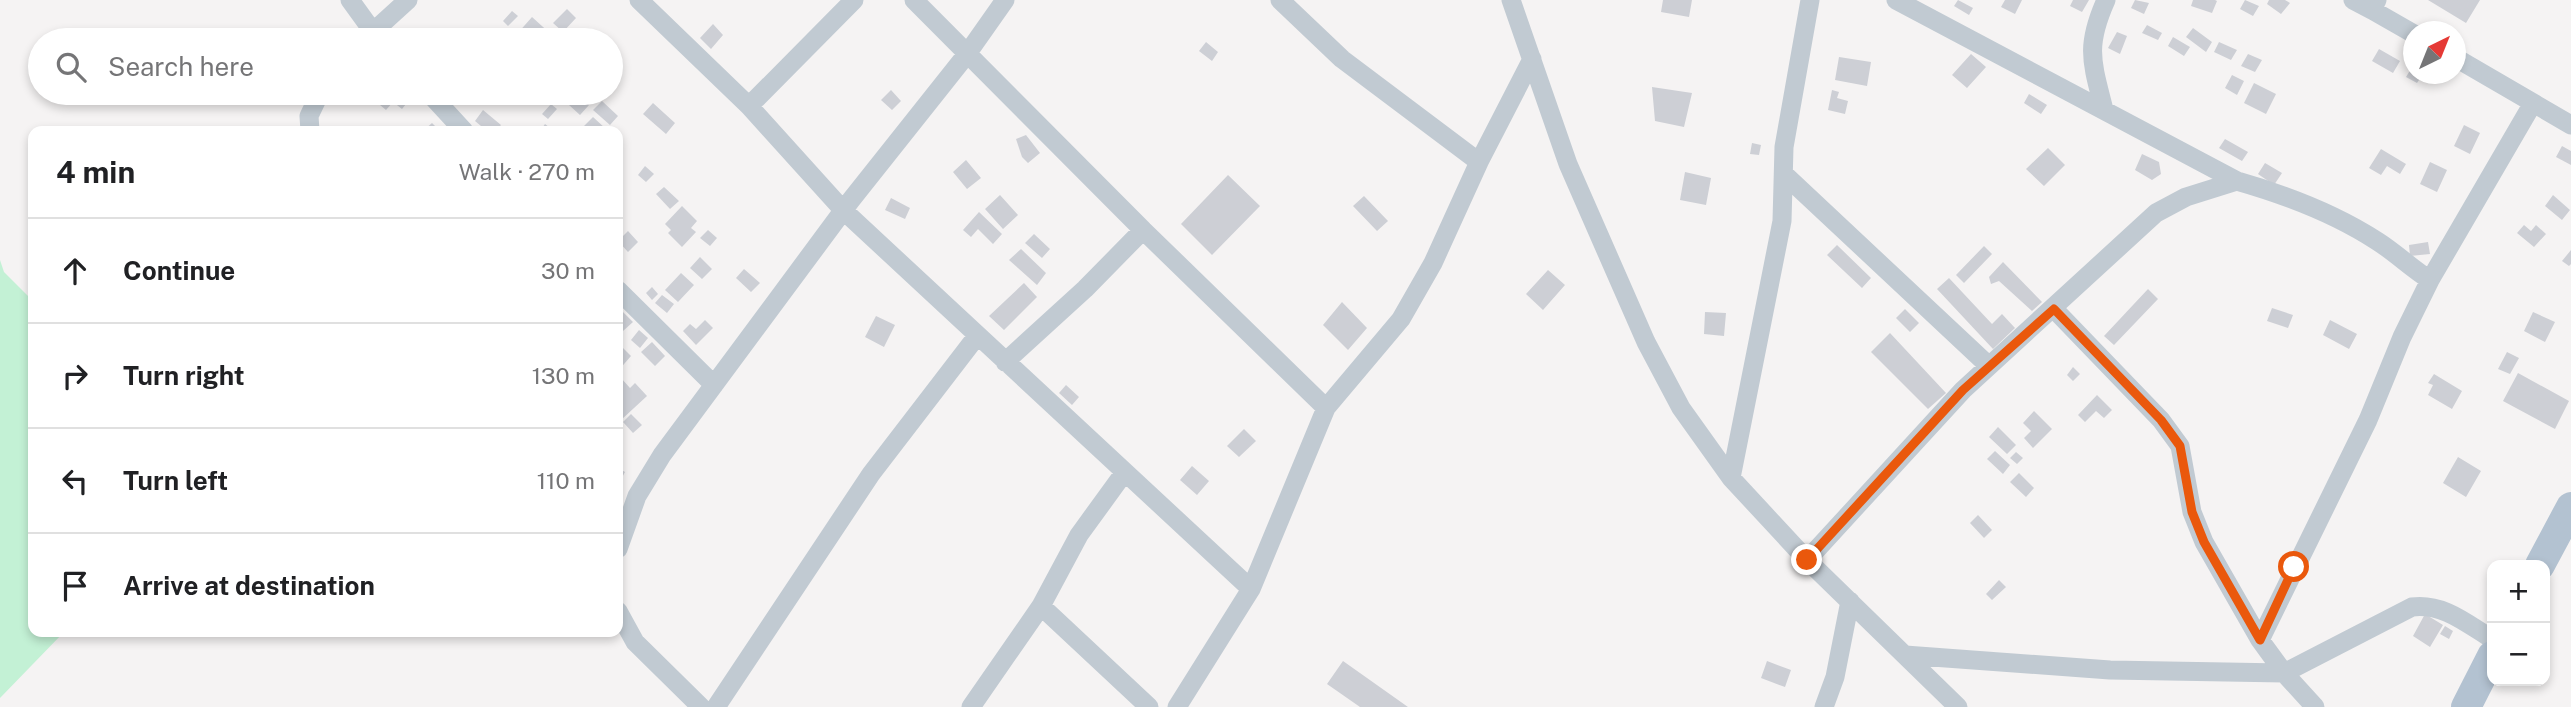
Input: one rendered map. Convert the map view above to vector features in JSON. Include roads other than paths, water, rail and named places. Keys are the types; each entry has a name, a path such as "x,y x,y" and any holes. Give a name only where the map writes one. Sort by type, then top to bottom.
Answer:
{"main road":[{"path":"2543,560 2568,520"},
{"path":"2466,707 2487,666"}],"street":[{"path":"350,0 366,28"},
{"path":"381,28 408,0"},
{"path":"639,0 749,106 843,210 1251,589"},
{"path":"749,106 854,0"},
{"path":"915,0 1143,230 1326,408"},
{"path":"623,535 637,496 662,455 843,210 967,54 1005,0"},
{"path":"1280,0 1342,59 1479,162"},
{"path":"1511,0 1568,164 1646,342 1681,408 1731,478 1807,560 1958,707"},
{"path":"1731,478 1782,221 1784,147 1810,0"},
{"path":"1896,0 2237,181 2293,197 2377,240 2430,280"},
{"path":"2104,110 2092,66 2092,44 2093,29 2106,0"},
{"path":"2353,0 2375,5 2403,26"},
{"path":"1177,707 1251,589 1326,408 1401,319 1433,263 1479,162 1532,59"},
{"path":"2466,64 2571,125"},
{"path":"2260,640 2368,420 2402,337 2430,280 2533,103"},
{"path":"310,126 310,116 315,105"},
{"path":"440,105 459,126"},
{"path":"1785,175 1989,366"},
{"path":"1807,560 1918,437 1989,366 2156,213 2186,197 2237,181"},
{"path":"1005,362 1085,289 1143,230"},
{"path":"623,295 714,385"},
{"path":"2054,309 2161,420 2180,446 2192,512 2204,542 2260,640 2284,673 2315,707"},
{"path":"716,707 871,474 977,336"},
{"path":"971,707 1041,606 1079,535 1124,473"},
{"path":"1824,707 1835,677 1850,601"},
{"path":"1905,655 2110,670 2284,673 2412,607 2429,605 2445,610 2487,636"},
{"path":"1041,606 1149,707"},
{"path":"623,620 635,642 701,707"}]}
